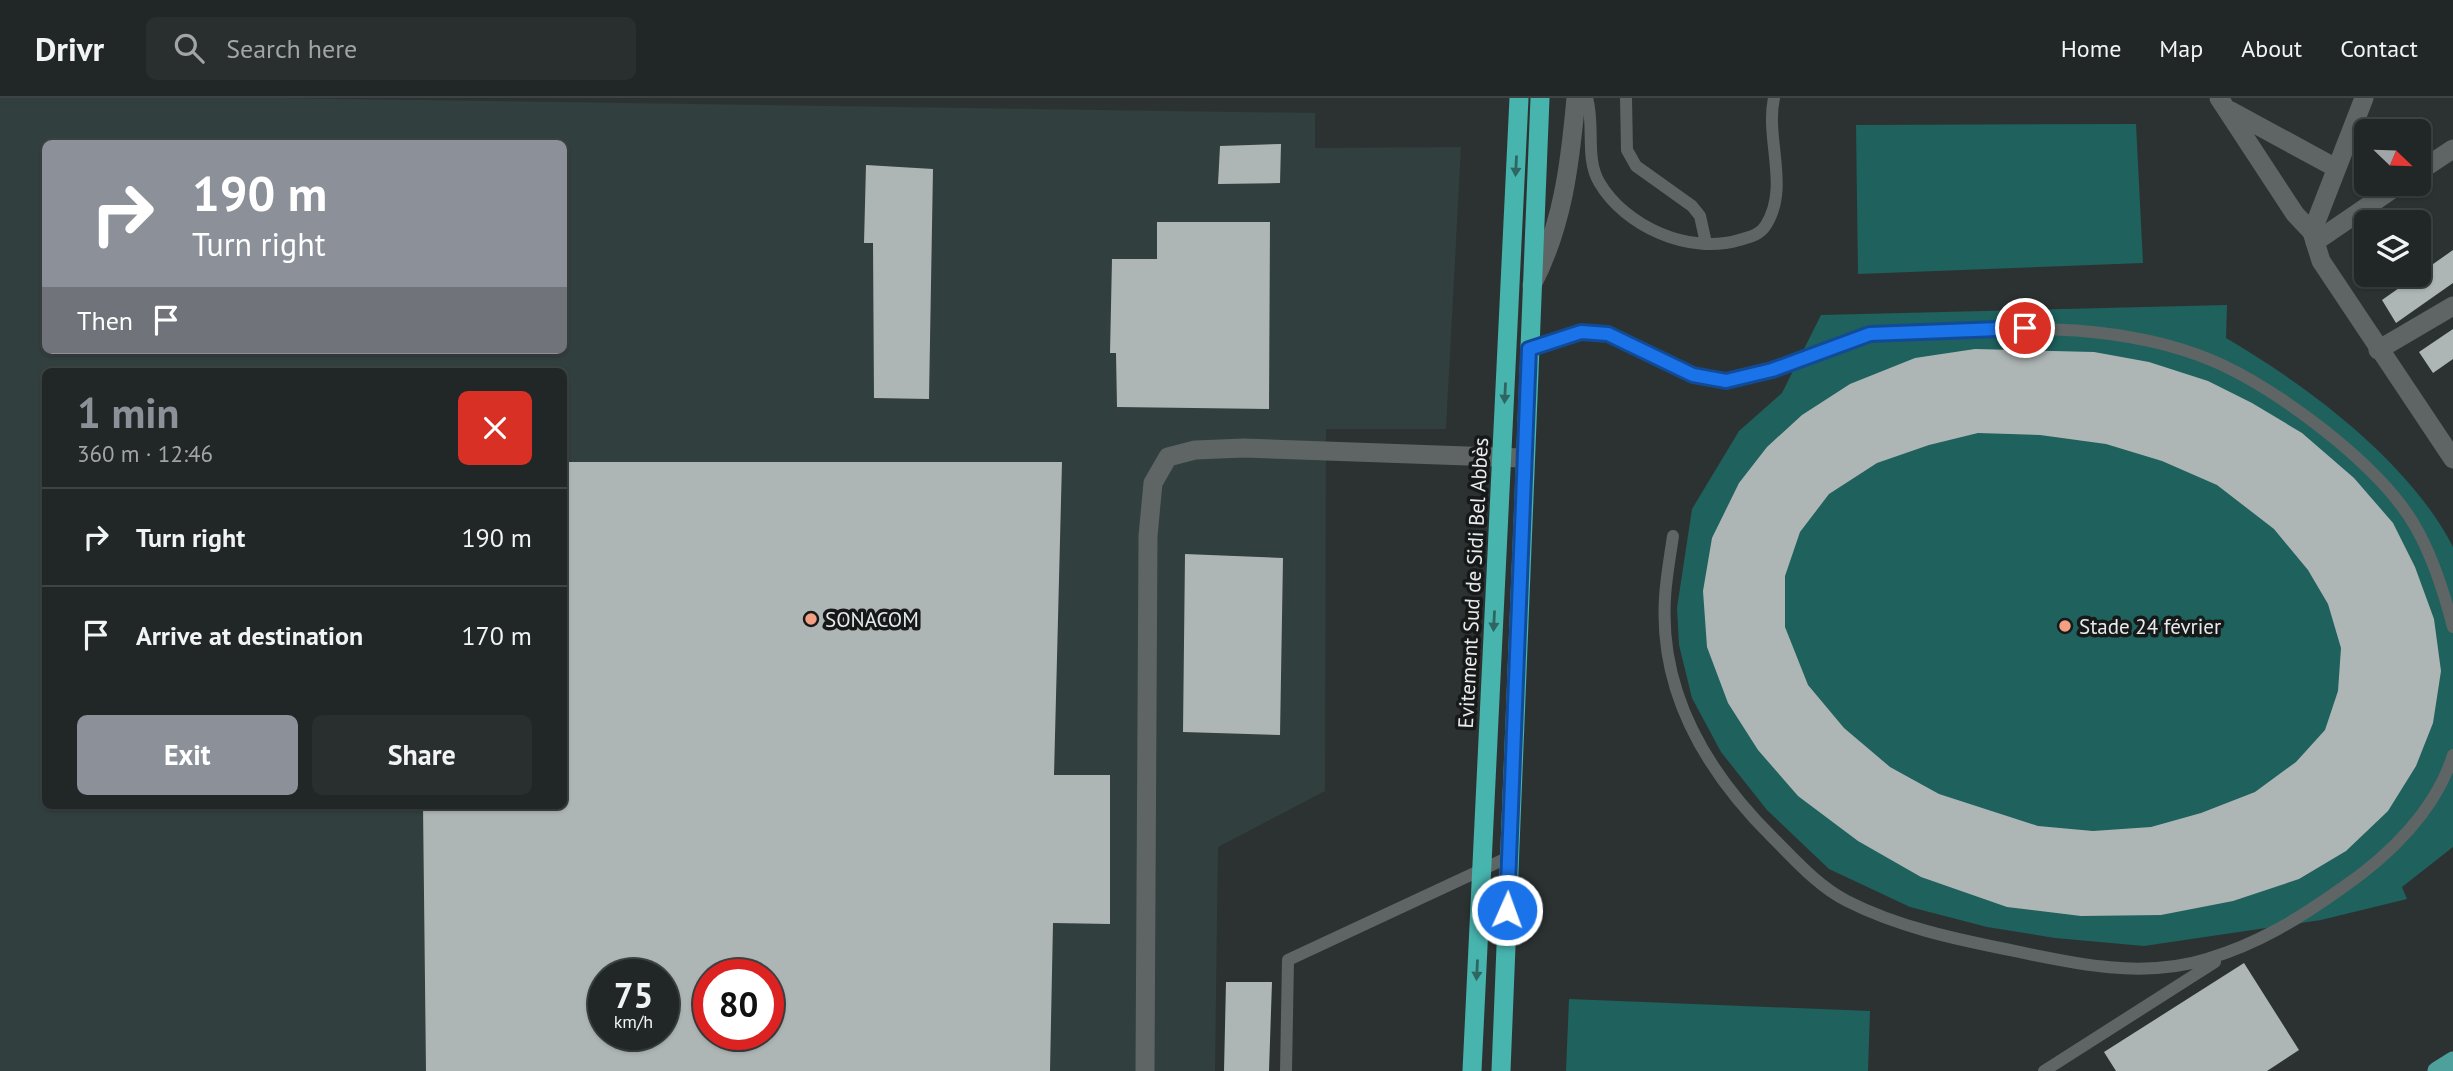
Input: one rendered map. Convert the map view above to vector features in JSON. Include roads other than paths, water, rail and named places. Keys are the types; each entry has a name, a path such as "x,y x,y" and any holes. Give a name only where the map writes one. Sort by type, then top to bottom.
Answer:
{"highway":[{"name":"Evitement Sud de Sidi Bel Abbès","path":"1472,1071 1519,98"},
{"name":"Evitement Sud de Sidi Bel Abbès","path":"1501,1071 1523,458 1540,98"},
{"path":"1509,304 1520,302 1531,306"},
{"path":"1508,327 1530,326"}],"main road":[{"path":"2437,1071 2453,1061"}],"street":[{"path":"1532,285 1550,251 1562,206 1576,98"},
{"path":"2313,237 2336,168 2364,98"},
{"path":"2225,104 2336,168"},
{"path":"2225,104 2295,214 2313,237 2321,261 2378,350 2453,459"},
{"path":"2431,163 2453,149"},
{"path":"2313,237 2380,196"},
{"path":"2378,350 2453,306"},
{"path":"1145,1071 1147,536 1153,483 1168,457 1195,450 1244,448 1523,458"}],"lane":[{"path":"1587,98 1592,160 1598,180 1608,195 1628,213 1653,229 1689,243 1727,244 1759,233 1775,203 1777,177 1773,143 1774,98"},
{"path":"1626,98 1626,150 1636,166 1692,206 1700,216 1706,243"},
{"path":"1529,349 1581,332 1608,334 1693,375 1726,381 1772,370 1870,334 2004,327 2088,332 2153,343 2210,360 2270,391 2331,437 2374,475 2414,525 2443,587 2453,627"},
{"path":"1673,536 1665,599 1667,654 1685,721 1709,764 1747,813 1823,884 1845,901 1904,925 2064,962 2144,971 2207,960 2285,928 2368,870 2415,824 2448,772 2453,755"},
{"path":"1286,1071 1288,960 1509,857"},
{"path":"2044,1071 2064,1066 2236,948"}],"place":[{"name":"SONACOM","path":"811,619"},
{"name":"Stade 24 février","path":"2065,626"}]}
